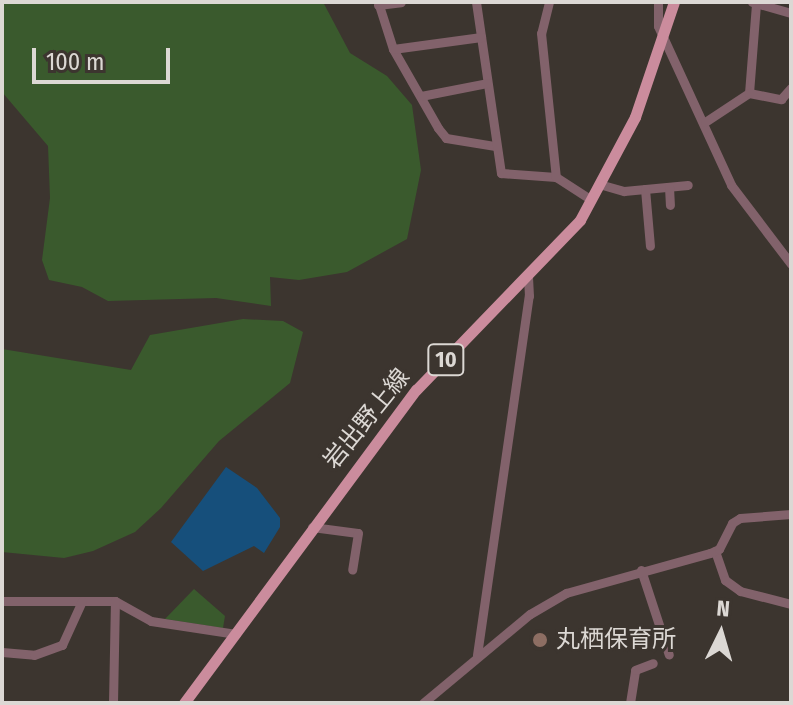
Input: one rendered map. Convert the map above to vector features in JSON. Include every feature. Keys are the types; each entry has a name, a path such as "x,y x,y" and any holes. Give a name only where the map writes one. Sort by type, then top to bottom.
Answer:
{"main road":[{"name":"岩出野上線","path":"184,703 416,390 580,220 635,117 674,2"}],"street":[{"path":"401,2 378,4 393,49 446,138 495,146"},
{"path":"476,2 501,173 556,177 590,199"},
{"path":"549,2 541,33 556,177"},
{"path":"658,2 662,35 705,122 731,185 791,264"},
{"path":"749,93 754,3 791,13"},
{"path":"393,49 481,37"},
{"path":"421,96 487,83"},
{"path":"705,122 749,93 781,99 791,88"},
{"path":"599,184 645,189 688,185"},
{"path":"669,187 670,205"},
{"path":"645,189 650,246"},
{"path":"477,655 529,296 528,274"},
{"path":"423,703 477,655 566,593 715,551 732,523 740,518 791,514"},
{"path":"312,527 358,533 352,570"},
{"path":"715,551 725,580 740,591 791,604"},
{"path":"641,570 669,655"},
{"path":"2,601 115,601 151,621 236,634"},
{"path":"2,652 34,655 62,645 82,601"},
{"path":"113,703 115,601"},
{"path":"630,703 635,670 653,663"}],"green space":[{"path":"2,2 323,2 350,53 387,76 412,105 421,170 407,239 347,272 299,280 270,277 271,306 216,298 108,301 82,287 49,280 42,260 50,198 48,146 2,92"},
{"path":"243,319 283,321 303,332 290,383 219,441 161,508 135,532 93,551 64,558 2,552 2,349 131,370 150,335"},
{"path":"194,589 225,616 223,628 165,619"}],"water":[{"path":"226,467 257,488 280,518 280,527 264,553 254,546 203,571 171,542"}],"place":[{"name":"丸栖保育所","path":"540,640"}]}
